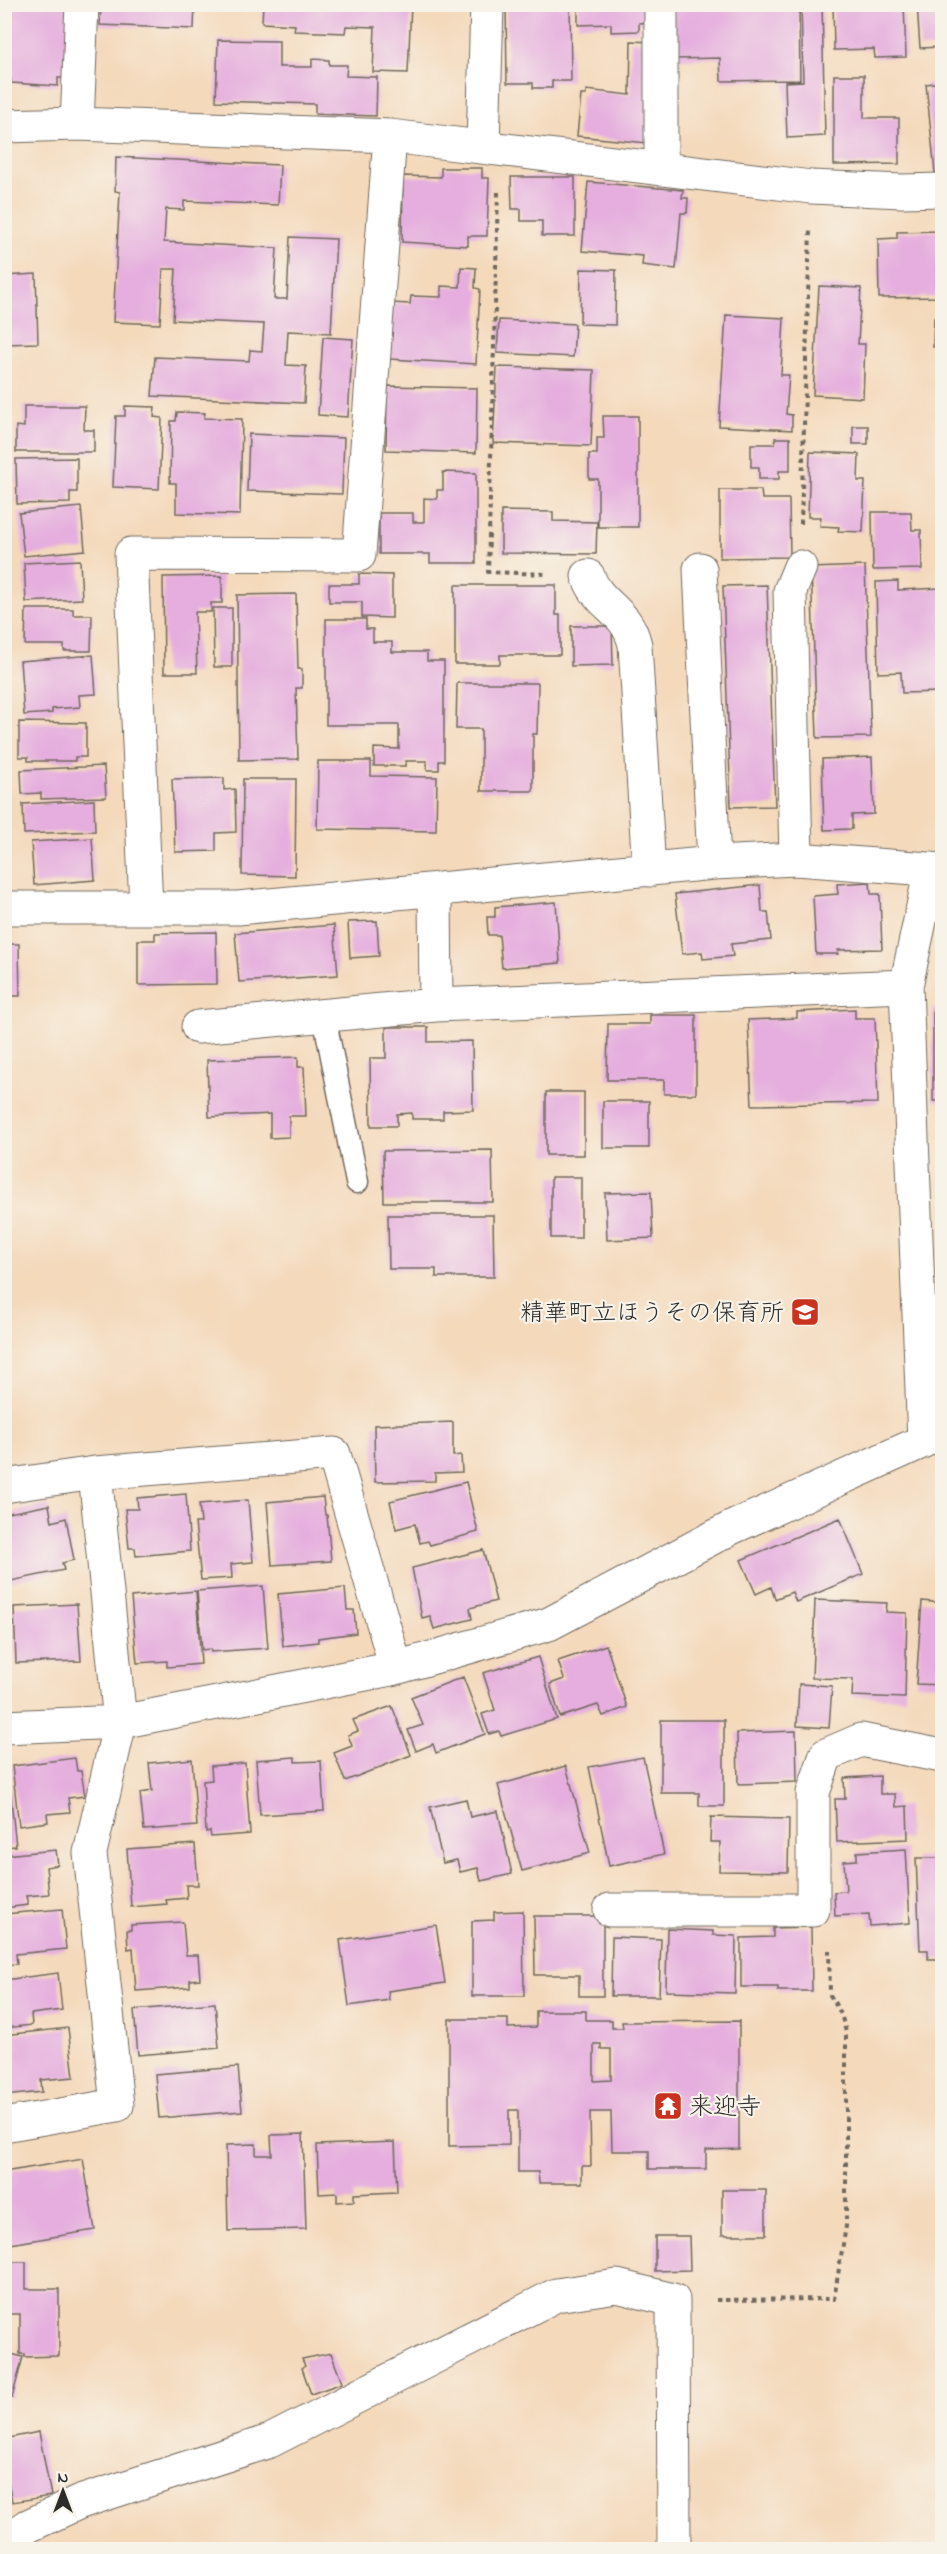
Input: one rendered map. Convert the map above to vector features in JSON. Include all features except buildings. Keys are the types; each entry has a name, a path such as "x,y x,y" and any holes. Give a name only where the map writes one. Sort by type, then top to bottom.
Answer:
{"street":[{"path":"77,124 82,4"},
{"path":"488,4 491,148"},
{"path":"661,4 662,169"},
{"path":"4,126 77,124 390,136 811,187 942,190"},
{"path":"146,908 131,554 358,555 390,136"},
{"path":"796,859 790,591 800,567"},
{"path":"700,569 714,863"},
{"path":"588,576 594,592 621,614 632,629 635,645 649,870"},
{"path":"4,908 249,907 714,863 796,859 937,869 906,986 924,1441 731,1527 549,1624 396,1668 120,1722 4,1727"},
{"path":"435,891 436,1005"},
{"path":"198,1028 436,1005 906,986"},
{"path":"4,1486 95,1473 334,1454 396,1668"},
{"path":"4,2125 117,2105 90,1853 120,1722 95,1473"},
{"path":"610,1910 813,1910 813,1793 826,1755 861,1740 942,1756"},
{"path":"4,2542 28,2526 80,2502 270,2441 556,2295 617,2286 673,2300 674,2550"}],"lane":[{"path":"324,1016 357,1182"}],"path":[{"path":"491,148 488,572 588,576"},
{"path":"800,567 811,187"},
{"path":"673,2300 834,2300 846,2226 846,2032 841,2014 830,1995 829,1921 813,1910"}],"place":[{"name":"精華町立ほうその保育所","path":"805,1312"},
{"name":"来迎寺","path":"668,2106"}]}
